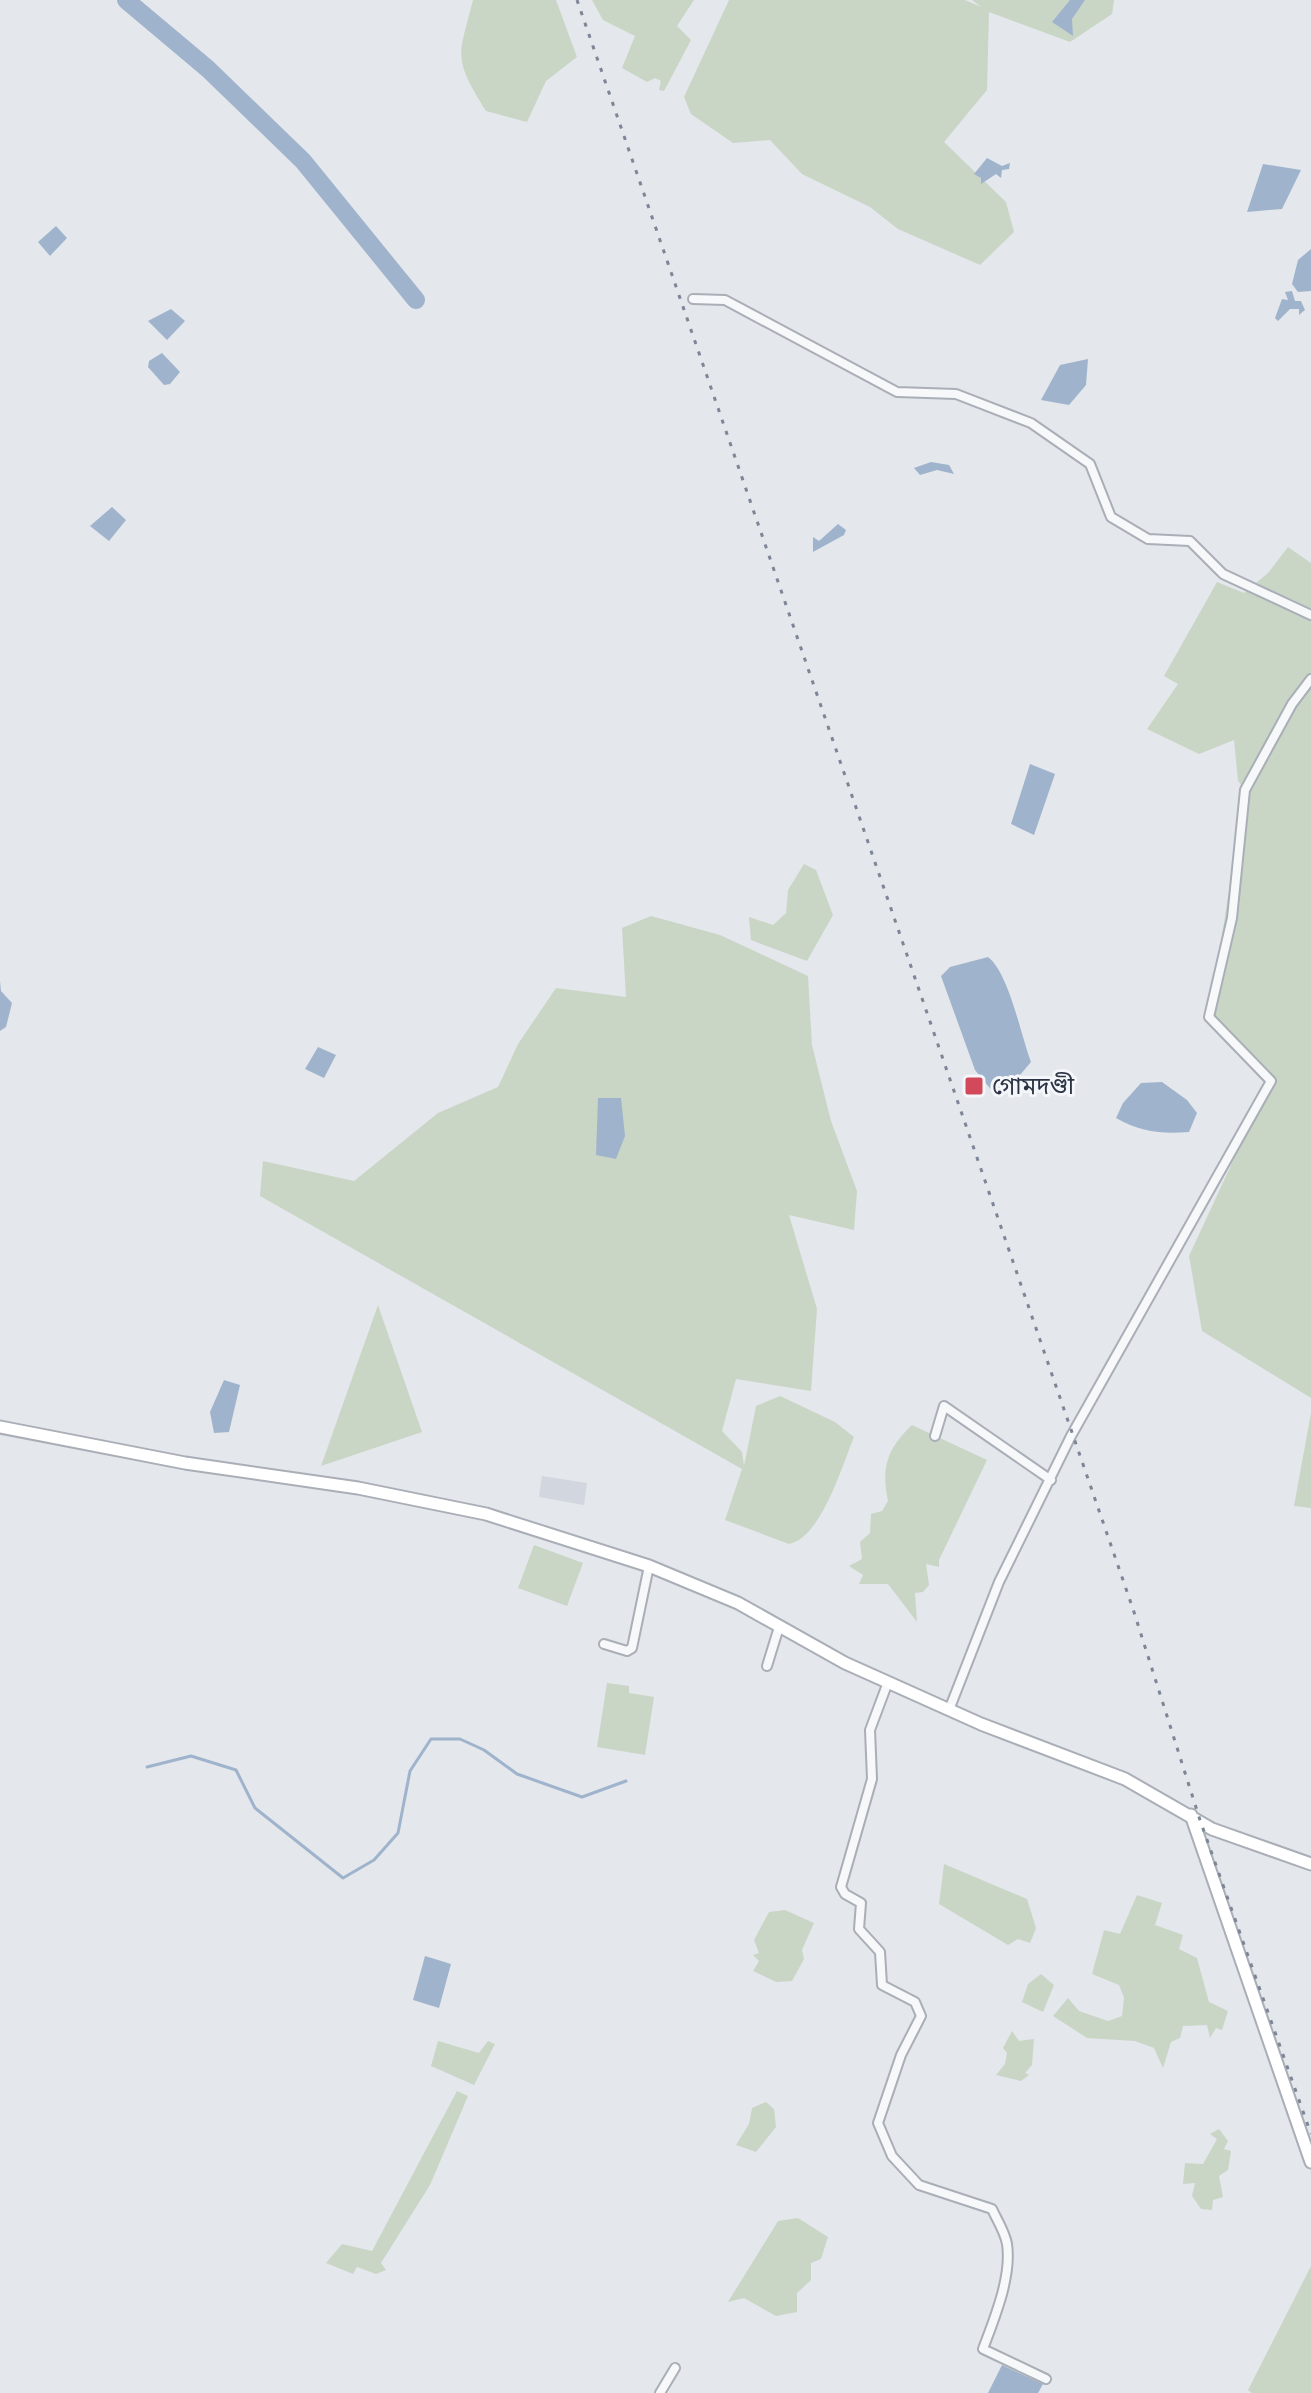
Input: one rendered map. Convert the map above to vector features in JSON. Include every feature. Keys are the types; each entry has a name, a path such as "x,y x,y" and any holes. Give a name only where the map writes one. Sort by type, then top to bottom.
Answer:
{"main road":[{"path":"0,1427 185,1463 358,1488 486,1514 649,1566 738,1603 779,1627 949,1710 1125,1779 1212,1829 1311,1864"},
{"path":"1191,1815 1311,2162"}],"street":[{"path":"693,299 725,300 897,392 956,394 1031,423 1090,464 1111,517 1148,539 1190,541 1223,574 1311,615"},
{"path":"949,1710 999,1582 1071,1436 1271,1081 1209,1017 1232,918 1245,790 1292,704 1311,679"},
{"path":"935,1436 944,1406 1051,1480"},
{"path":"604,1644 627,1651 632,1648 649,1566"},
{"path":"767,1666 779,1627"},
{"path":"888,1682 870,1730 872,1779 841,1887 845,1894 861,1903 859,1929 880,1952 882,1985 915,2002 921,2016 901,2055 878,2123 892,2156 919,2185 992,2209 1007,2243 1007,2255 983,2349 1046,2379"},
{"path":"660,2393 675,2368"}],"shaded area":[{"path":"542,1476 587,1483 584,1505 539,1497"}],"green space":[{"path":"473,0 556,0 577,57 546,81 527,122 486,111 463,68 462,47"},
{"path":"592,0 694,0 677,26 691,40 664,91 659,90 661,81 655,78 647,82 622,68 635,36 603,20"},
{"path":"729,0 965,0 981,7 972,0 1114,0 1112,14 1070,42 989,12 987,90 944,142 1006,202 1014,232 980,265 898,229 870,207 802,174 770,140 733,143 691,114 684,97"},
{"path":"1288,547 1311,563 1311,1398 1202,1331 1189,1256 1270,1081 1209,1017 1245,790 1238,781 1234,740 1199,754 1147,729 1178,684 1164,676 1217,582 1244,593 1268,573"},
{"path":"804,864 816,870 833,915 807,961 751,940 749,917 773,925 786,913 788,890"},
{"path":"651,916 720,935 808,976 812,1045 831,1121 857,1191 854,1230 789,1215 817,1309 811,1391 736,1379 722,1431 742,1452 744,1466 756,1406 780,1396 835,1422 854,1437 820,1515 811,1529 789,1544 725,1520 742,1469 260,1196 263,1161 354,1181 438,1113 498,1087 518,1044 556,988 626,997 622,928"},
{"path":"378,1305 422,1432 321,1466"},
{"path":"1311,1413 1311,1508 1294,1506"},
{"path":"912,1425 987,1460 939,1560 939,1567 926,1564 929,1585 923,1592 915,1593 917,1622 888,1584 859,1584 863,1575 849,1566 862,1559 860,1542 870,1533 871,1514 882,1511 888,1501 885,1478 888,1459 897,1442"},
{"path":"534,1545 583,1563 567,1606 518,1588"},
{"path":"607,1683 629,1686 629,1693 654,1697 645,1755 597,1747"},
{"path":"944,1864 1027,1899 1036,1928 1030,1943 1018,1939 1008,1945 939,1904"},
{"path":"1137,1895 1162,1903 1155,1925 1183,1935 1179,1949 1197,1958 1209,2002 1228,2011 1222,2030 1216,2028 1210,2038 1207,2025 1183,2026 1180,2038 1171,2042 1163,2068 1154,2048 1135,2041 1087,2038 1053,2016 1068,1998 1079,2011 1108,2021 1122,2016 1124,1998 1119,1985 1092,1974 1104,1930 1120,1934"},
{"path":"785,1910 814,1923 802,1950 804,1959 792,1981 776,1982 753,1971 759,1961 753,1955 759,1953 754,1940 769,1912"},
{"path":"1041,1974 1054,1985 1043,2012 1022,2002 1028,1984"},
{"path":"1012,2031 1019,2041 1034,2039 1032,2065 1025,2073 1029,2075 1021,2081 996,2075 1005,2064 1007,2053 1003,2048"},
{"path":"438,2041 479,2053 488,2041 495,2044 474,2085 431,2066"},
{"path":"457,2091 468,2096 430,2185 381,2263 386,2270 376,2274 357,2267 353,2274 326,2263 342,2244 372,2251"},
{"path":"766,2102 774,2109 776,2127 756,2152 736,2145 749,2124 752,2108"},
{"path":"1219,2129 1228,2141 1224,2149 1231,2151 1228,2170 1219,2176 1223,2197 1213,2200 1212,2210 1201,2209 1192,2196 1195,2183 1183,2184 1185,2163 1203,2164 1217,2139 1210,2134"},
{"path":"798,2218 828,2237 821,2259 811,2263 811,2280 797,2293 797,2312 776,2316 744,2298 728,2302 778,2221"},
{"path":"1311,2266 1311,2393 1252,2393 1248,2390"}],"water":[{"path":"1070,0 1085,0 1072,19 1073,36 1052,22"},
{"path":"987,158 1002,166 1010,163 1009,169 1002,170 1001,178 996,174 981,184 981,178 974,174"},
{"path":"1263,164 1301,170 1282,209 1247,212"},
{"path":"56,226 67,238 50,256 38,242"},
{"path":"1311,249 1311,291 1298,292 1292,284 1298,260"},
{"path":"1292,291 1295,301 1301,301 1305,310 1299,315 1299,309 1290,309 1278,321 1275,318 1282,299 1288,300 1285,292"},
{"path":"171,309 185,321 167,340 148,321"},
{"path":"162,353 180,372 170,384 164,385 148,367 149,361"},
{"path":"1088,359 1086,385 1069,405 1041,400 1060,365"},
{"path":"931,462 949,465 954,474 937,470 920,475 914,468"},
{"path":"112,507 126,520 109,541 90,526"},
{"path":"838,524 846,530 844,535 813,552 813,537 819,541"},
{"path":"1030,764 1055,774 1034,835 1011,824"},
{"path":"988,957 1008,990 1031,1062 1015,1081 993,1092 975,1070 941,976 950,967"},
{"path":"0,981 1,991 12,1003 6,1027 0,1031"},
{"path":"318,1047 336,1055 324,1078 305,1069"},
{"path":"1162,1082 1187,1100 1197,1113 1189,1132 1151,1131 1116,1118 1123,1103 1141,1083"},
{"path":"598,1098 621,1098 625,1136 616,1159 596,1155"},
{"path":"224,1380 240,1385 229,1432 214,1433 210,1412"},
{"path":"425,1956 451,1964 439,2008 413,2000"},
{"path":"1002,2365 1043,2384 1038,2393 988,2393"}],"waterway":[{"path":"126,0 208,69 303,161 416,300"},
{"path":"147,1767 191,1756 236,1770 255,1808 343,1878 374,1860 398,1833 410,1771 431,1739 460,1739 484,1750 517,1774 582,1797 626,1781"}],"railway":[{"path":"577,0 1133,1609 1200,1820 1311,2134"}],"place":[{"name":"গোমদণ্ডী","path":"974,1086"}]}
